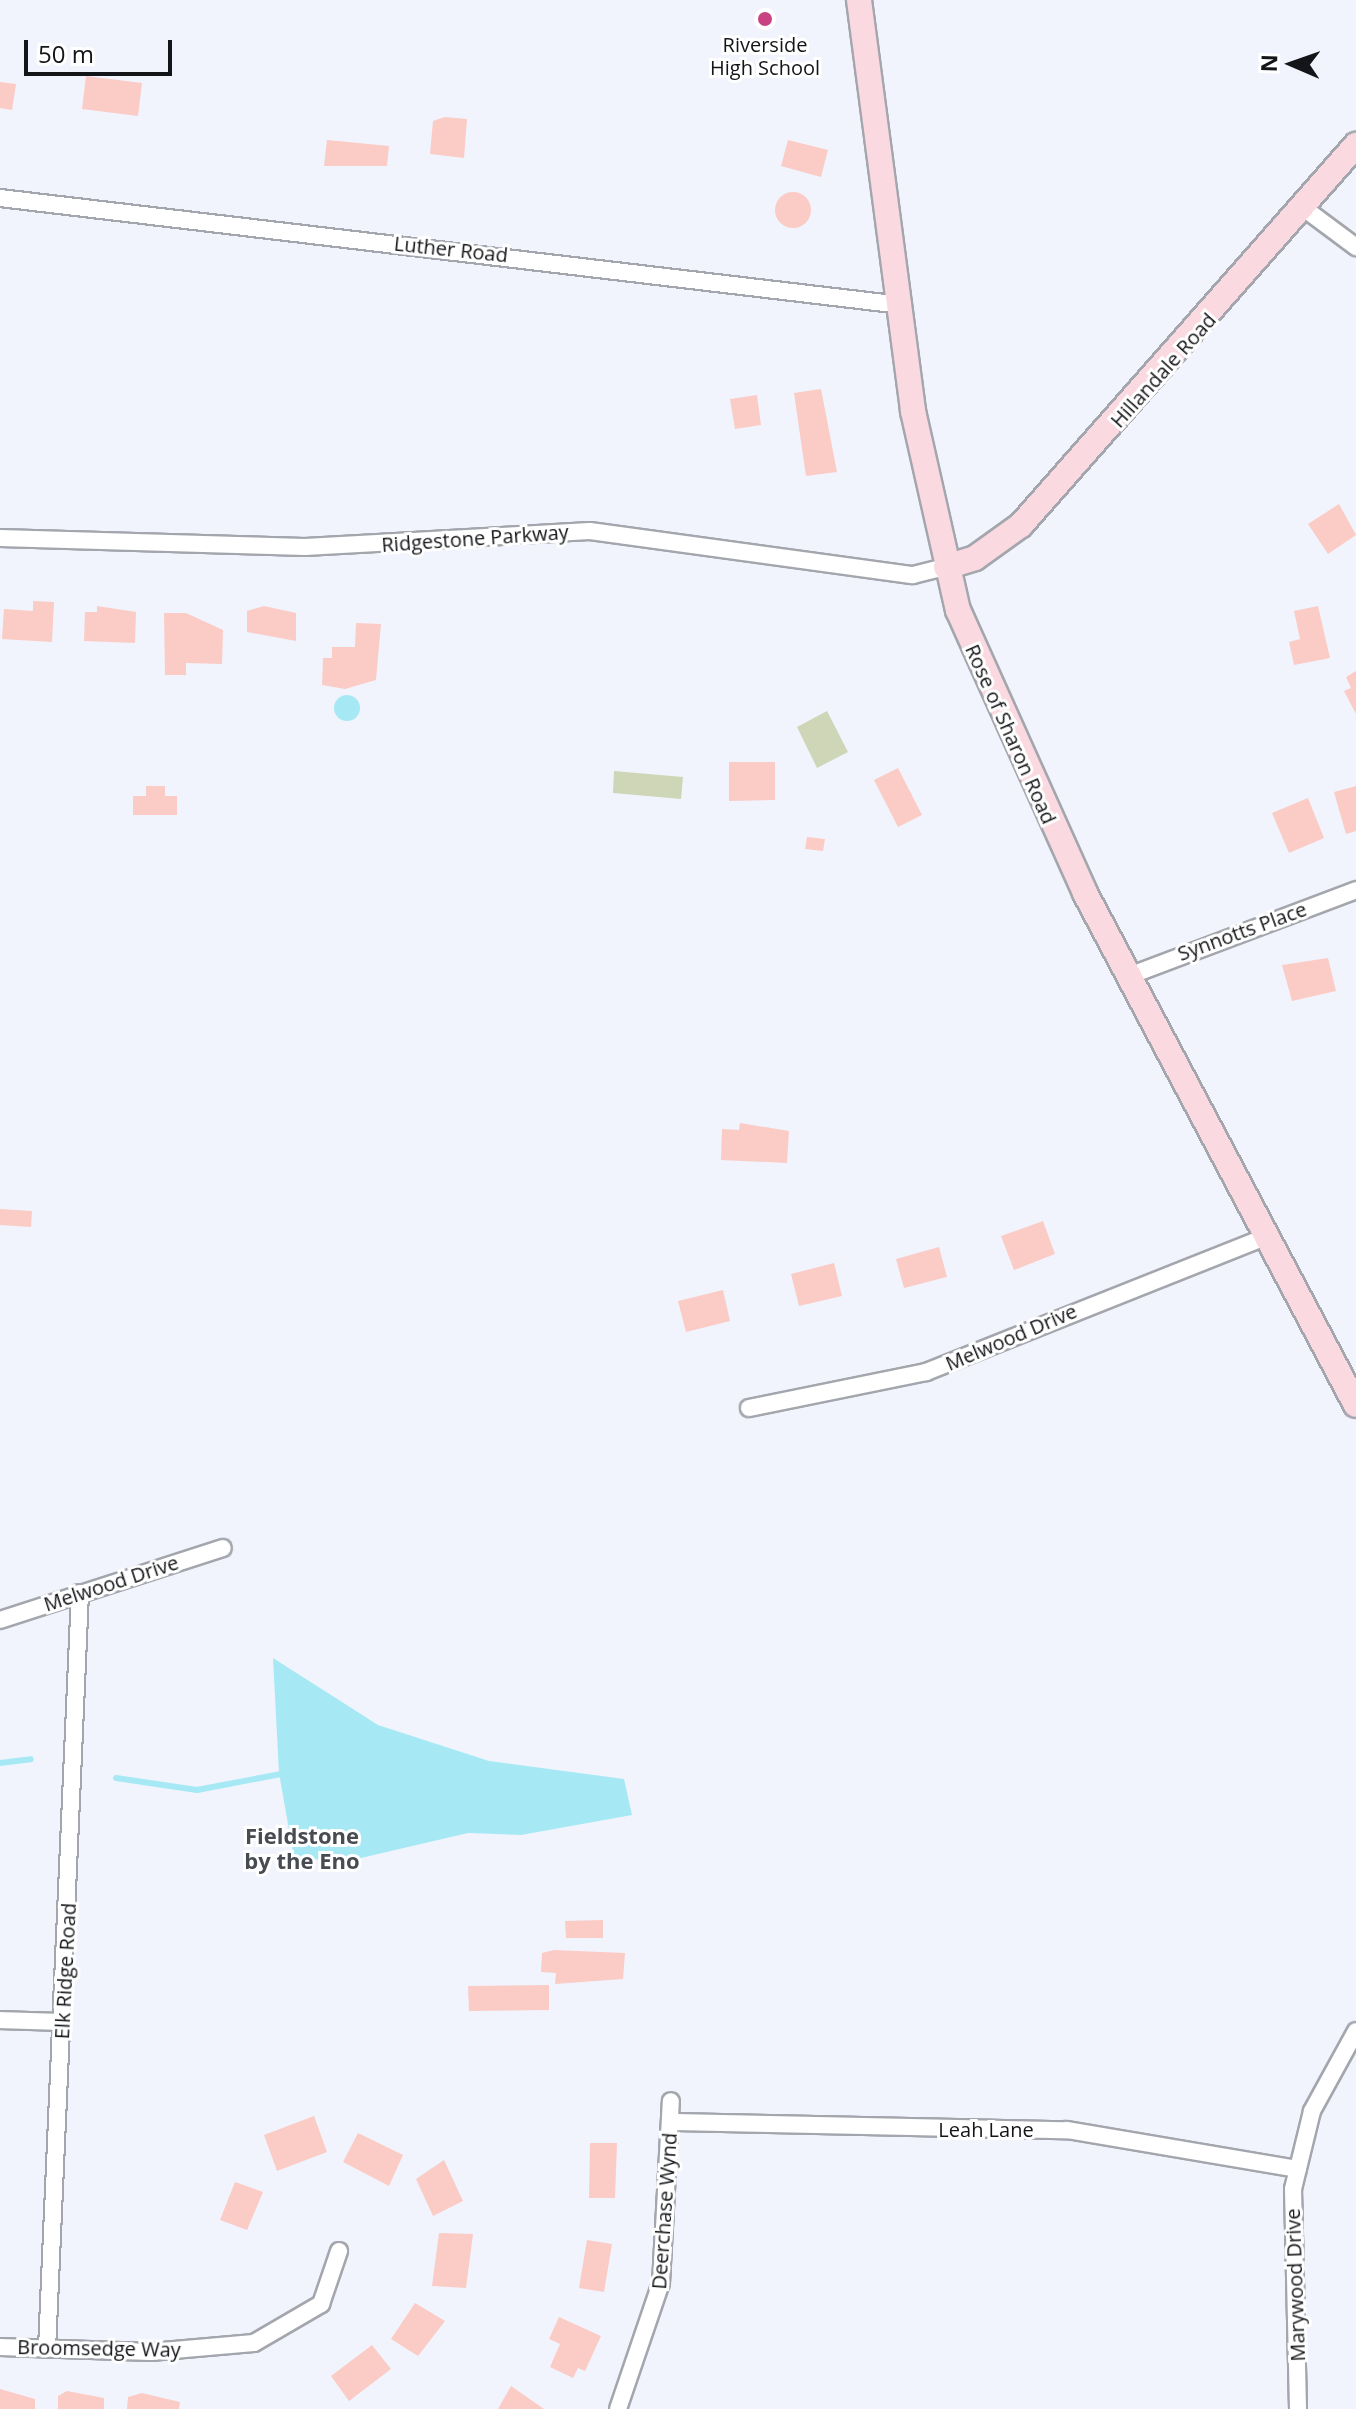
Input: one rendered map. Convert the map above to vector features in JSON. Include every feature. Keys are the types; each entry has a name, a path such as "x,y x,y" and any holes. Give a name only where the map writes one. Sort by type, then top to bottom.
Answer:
{"street":[{"name":"Rose of Sharon Road","path":"859,0 925,482 946,567 993,701 1129,976 1356,1405"},
{"name":"Hillandale Road","path":"946,567 975,558 1021,525 1305,209 1356,145"},
{"name":"Luther Road","path":"0,198 901,305"},
{"path":"1305,209 1356,247"},
{"name":"Ridgestone Parkway","path":"0,538 305,547 590,531 913,575 946,567"},
{"name":"Synnotts Place","path":"1129,976 1356,890"},
{"name":"Melwood Drive","path":"749,1408 926,1372 1265,1237"},
{"name":"Melwood Drive","path":"0,1620 223,1548"},
{"name":"Elk Ridge Road","path":"47,2349 80,1593"},
{"path":"0,2020 62,2022"},
{"name":"Marywood Drive","path":"1298,2409 1289,2229 1298,2169 1321,2089 1356,2031"},
{"name":"Deerchase Wynd","path":"618,2409 661,2283 671,2101"},
{"name":"Leah Lane","path":"671,2122 1067,2130 1298,2169"},
{"name":"Broomsedge Way","path":"0,2347 151,2352 254,2343 321,2304 339,2251"}],"green space":[{"path":"827,711 848,752 817,768 797,727"},
{"path":"614,771 683,777 681,799 613,793"}],"water":[{"path":"347,695 356,699 360,708 356,717 347,721 338,717 334,708 338,699"},
{"path":"273,1658 378,1725 489,1761 624,1779 632,1815 521,1835 468,1833 348,1861 294,1858 279,1773"}],"building":[{"path":"86,76 142,83 138,116 82,109"},
{"path":"0,82 16,84 12,110 0,108"},
{"path":"445,117 467,119 464,158 430,154 433,121"},
{"path":"327,140 389,146 387,166 324,166"},
{"path":"788,140 828,150 821,177 781,166"},
{"path":"793,192 806,197 811,210 806,223 793,228 780,223 775,210 780,197"},
{"path":"821,389 837,472 806,476 794,393"},
{"path":"757,395 761,425 735,429 730,399"},
{"path":"1339,504 1356,535 1328,554 1308,524"},
{"path":"33,601 54,602 52,642 2,639 4,609 33,611"},
{"path":"97,606 136,612 135,643 84,641 85,612 97,612"},
{"path":"264,606 296,613 296,641 247,632 247,611"},
{"path":"1318,606 1330,658 1294,665 1289,642 1300,639 1294,611"},
{"path":"164,613 186,613 223,630 222,664 186,663 186,675 165,675"},
{"path":"356,623 381,624 376,680 345,689 322,685 323,658 332,658 332,647 355,647"},
{"path":"1356,671 1356,714 1344,691 1351,688 1346,677"},
{"path":"729,762 775,762 775,800 729,801"},
{"path":"898,768 922,815 898,827 874,780"},
{"path":"146,786 165,786 165,796 177,796 177,815 133,815 133,796 146,796"},
{"path":"1356,786 1356,831 1346,834 1334,792"},
{"path":"1308,798 1324,838 1289,853 1272,813"},
{"path":"807,837 825,839 823,851 805,849"},
{"path":"1328,958 1336,991 1292,1001 1282,965"},
{"path":"740,1123 789,1131 787,1163 721,1160 722,1129 739,1130"},
{"path":"0,1209 32,1211 31,1227 0,1225"},
{"path":"1043,1221 1055,1254 1014,1270 1001,1236"},
{"path":"939,1247 947,1277 904,1288 896,1259"},
{"path":"834,1263 842,1296 799,1306 791,1274"},
{"path":"723,1290 730,1321 686,1332 678,1301"},
{"path":"603,1920 603,1938 566,1938 565,1921"},
{"path":"554,1950 625,1953 623,1979 555,1984 556,1973 541,1972 542,1953"},
{"path":"549,1985 549,2010 469,2011 468,1986"},
{"path":"314,2116 327,2152 277,2171 264,2135"},
{"path":"358,2133 403,2155 389,2186 343,2162"},
{"path":"590,2143 617,2143 615,2198 589,2198"},
{"path":"444,2160 463,2201 433,2216 416,2179"},
{"path":"235,2182 263,2192 247,2230 220,2220"},
{"path":"439,2233 473,2234 466,2288 432,2286"},
{"path":"587,2240 612,2244 604,2292 579,2288"},
{"path":"415,2303 445,2321 418,2356 391,2339"},
{"path":"559,2317 601,2336 585,2371 578,2368 573,2378 550,2367 560,2344 549,2339"},
{"path":"372,2345 391,2369 349,2401 331,2376"},
{"path":"511,2386 544,2409 498,2409"},
{"path":"0,2389 35,2399 35,2409 0,2409"},
{"path":"67,2391 104,2398 104,2409 58,2409 58,2396"},
{"path":"142,2393 180,2402 179,2409 127,2409 128,2397"}],"waterway":[{"path":"0,1763 31,1759"},
{"path":"116,1778 197,1790 286,1773"}],"place":[{"name":"Riverside High School","path":"765,19"}],"district":[{"name":"Fieldstone by the Eno","path":"302,1848"}]}
